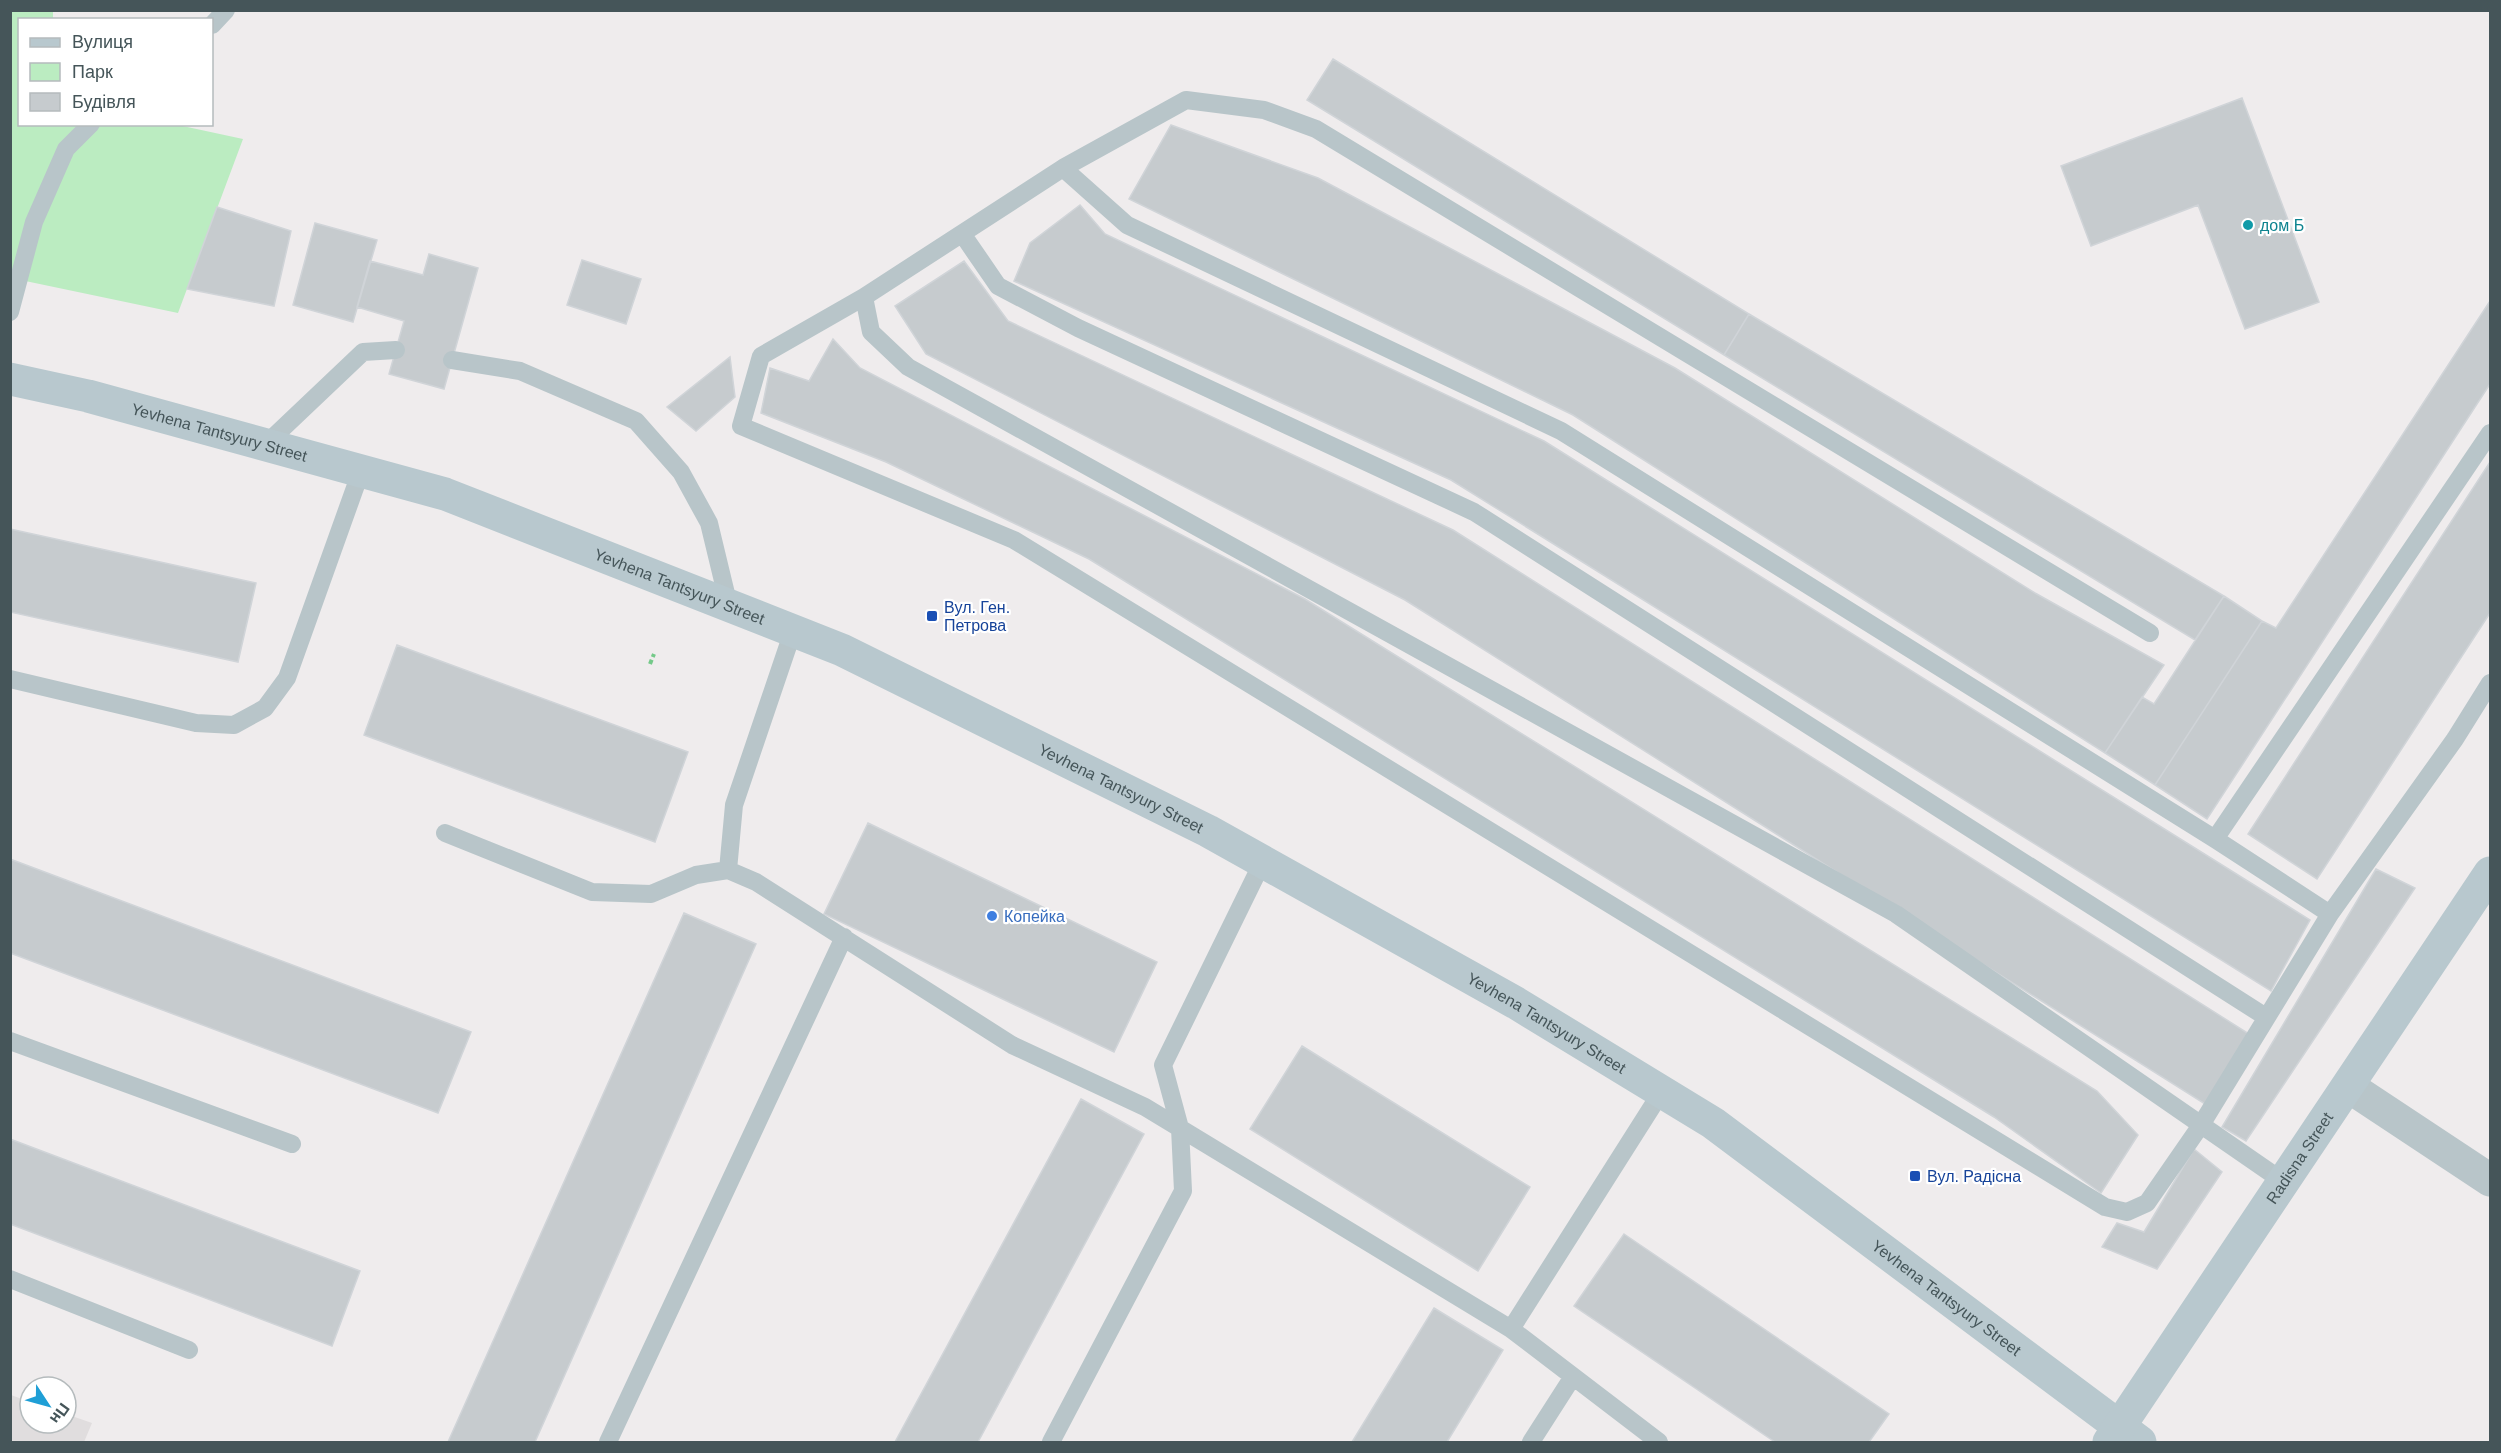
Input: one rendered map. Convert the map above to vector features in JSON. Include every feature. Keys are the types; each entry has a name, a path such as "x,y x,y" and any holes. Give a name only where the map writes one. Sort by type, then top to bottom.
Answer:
{"street":[{"name":"Yevhena Tantsyury Street","path":"10,379 88,396 445,494 842,650 1208,831 1516,1003 1713,1123 2123,1438"},
{"name":"Radisna Street","path":"2123,1438 2284,1182 2490,873"},
{"path":"2348,1086 2490,1180"}],"lane":[{"path":"213,24 226,10"},
{"path":"2150,633 1316,129 1264,110 1186,100 1063,168 963,235 864,297 761,356 741,426 1014,540 2105,1207 2127,1212 2147,1203 2201,1125 2330,914 2455,739 2490,683"},
{"path":"10,312 38,212 66,149 89,126"},
{"path":"1063,168 1127,225 1562,431 2215,839 2330,914"},
{"path":"963,235 998,286 1078,328 1474,512 2266,1017"},
{"path":"864,297 871,332 908,367 1896,915 2284,1182"},
{"path":"265,445 363,352 396,350"},
{"path":"452,360 520,371 636,421 681,472 709,523 729,606"},
{"path":"2215,839 2490,433"},
{"path":"10,679 196,723 234,725 265,708 287,678 361,471"},
{"path":"728,870 734,805 793,631"},
{"path":"445,833 592,892 651,894 696,875 728,870 756,882 1012,1045 1145,1107 1511,1329 1659,1443"},
{"path":"1052,1443 1183,1191 1180,1128 1163,1065 1263,861"},
{"path":"608,1443 844,937"},
{"path":"10,1041 292,1144"},
{"path":"1511,1329 1662,1091"},
{"path":"10,1280 189,1350"},
{"path":"1531,1443 1572,1378"}],"path":[{"path":"650,664 654,654"}],"shaded area":[{"path":"11,1395 18,1398 18,1435 78,1435 78,1418 92,1423 84,1442 11,1442"}],"green space":[{"path":"11,11 53,11 53,18 18,18 18,126 183,126 243,139 178,313 11,278"}],"building":[{"path":"1333,59 1749,314 1724,355 1307,100"},
{"name":"дом Б","path":"2242,98 2319,302 2245,329 2198,205 2091,246 2061,166"},
{"path":"1171,125 1318,178 1675,368 2035,593 2164,665 2105,753 1573,415 1129,199"},
{"path":"1080,205 1105,234 1544,441 2310,920 2271,991 1451,480 1014,281 1030,243"},
{"path":"217,207 291,231 274,306 187,289"},
{"path":"315,223 377,240 353,322 293,305"},
{"path":"429,254 478,268 444,389 389,374 404,321 357,307 370,261 423,275"},
{"path":"582,260 641,279 626,324 567,305"},
{"path":"964,261 1008,321 1453,530 2249,1034 2205,1104 1405,600 926,354 895,306"},
{"path":"2490,301 2490,384 2207,819 2155,785 2262,621 2276,628"},
{"path":"1749,314 2224,596 2195,640 1724,355"},
{"path":"833,339 860,368 1305,599 2097,1091 2138,1135 2101,1193 1994,1117 1089,559 886,462 761,413 770,368 809,381"},
{"path":"730,357 735,397 696,431 667,407"},
{"path":"2490,462 2490,613 2317,879 2248,834"},
{"path":"10,529 256,583 238,662 10,612"},
{"path":"2224,596 2262,621 2155,785 2105,753 2142,697 2154,704"},
{"path":"397,645 688,752 655,842 364,735"},
{"path":"868,823 1157,962 1114,1052 824,914"},
{"path":"10,859 471,1032 438,1113 10,953"},
{"path":"2376,869 2415,888 2246,1141 2222,1127"},
{"path":"684,913 756,944 535,1442 448,1442"},
{"path":"1302,1046 1530,1187 1478,1271 1250,1129"},
{"path":"1081,1099 1144,1134 978,1442 895,1442"},
{"path":"10,1139 360,1271 332,1346 10,1224"},
{"path":"2194,1149 2222,1172 2157,1269 2102,1247 2117,1223 2144,1232"},
{"path":"1624,1234 1889,1414 1869,1442 1775,1442 1574,1306"},
{"path":"1434,1308 1503,1350 1447,1442 1352,1442"}],"place":[{"name":"дом Б","path":"2248,225"},
{"name":"Вул. Ген. Петрова","path":"932,616"},
{"name":"Копейка","path":"992,916"},
{"name":"Вул. Радісна","path":"1915,1176"}]}
